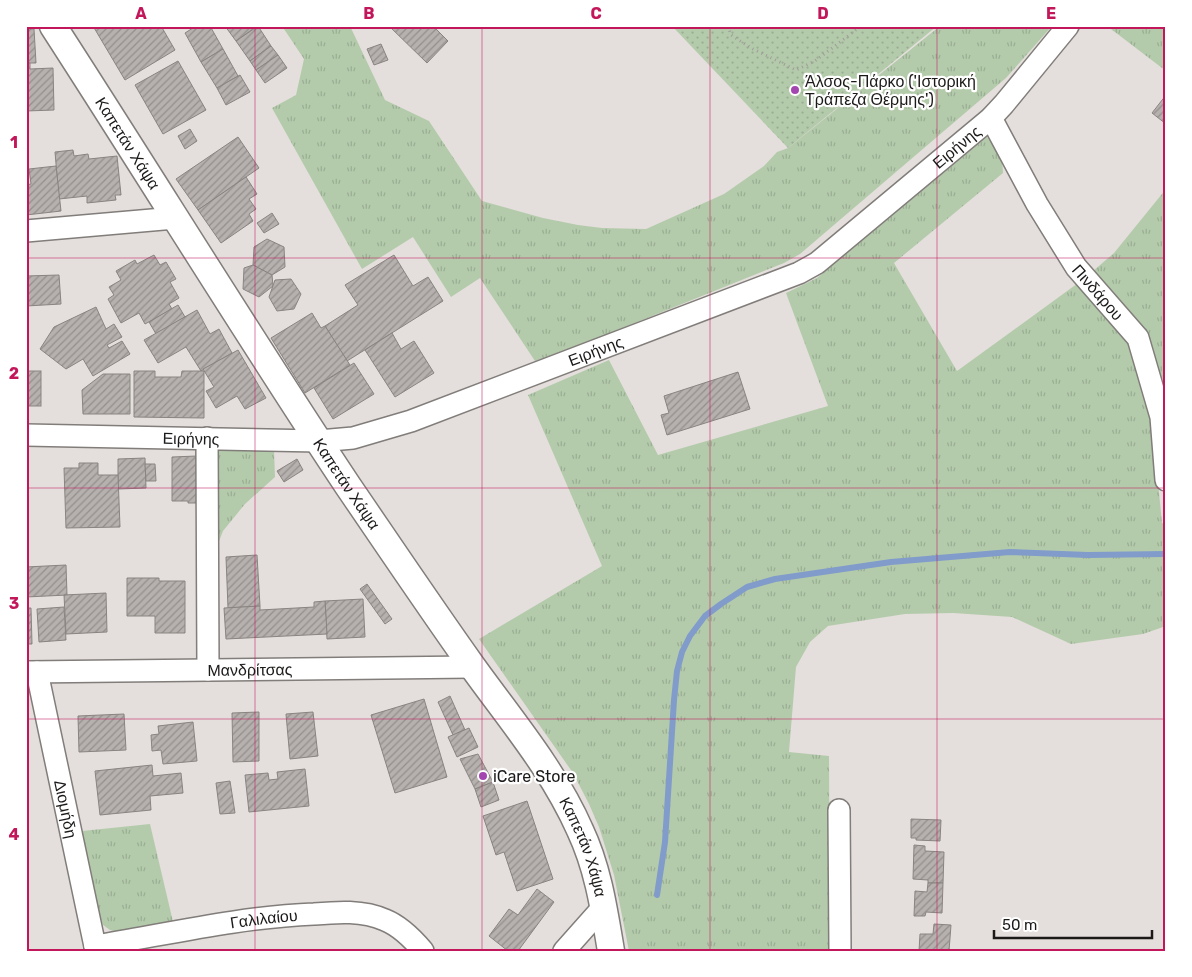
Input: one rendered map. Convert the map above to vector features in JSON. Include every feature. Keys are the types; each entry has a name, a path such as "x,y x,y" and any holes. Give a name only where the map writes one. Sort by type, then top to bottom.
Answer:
{"main road":[{"name":"Καπετάν Χάψα","path":"53,26 319,441 472,667 555,782 587,848 601,889 611,951"}],"street":[{"name":"Ειρήνης","path":"26,434 319,441 353,438 411,421 800,273 817,263 991,118 1068,26"},
{"name":"Πινδάρου","path":"991,118 1037,204 1076,267 1138,338 1161,417 1166,480"},
{"path":"26,231 175,218"},
{"path":"207,438 208,670"},
{"name":"Μανδρίτσας","path":"32,672 472,667"},
{"name":"Διομήδη","path":"32,672 96,948"},
{"path":"839,810 840,951"},
{"path":"564,951 604,906"},
{"name":"Γαλιλαίου","path":"96,948 233,922 300,914 346,912 361,913 385,920 405,932 423,951"}],"path":[{"path":"728,26 731,34 753,49 796,70 815,61 861,26"}],"green space":[{"path":"282,26 350,26 385,100 429,121 482,201 543,218 578,225 602,228 646,229 724,194 764,166 777,152 788,148 940,26 1052,26 1006,78 800,254 784,263 595,339 535,361 480,278 451,297 413,237 362,269 272,108 296,95 304,59"},
{"name":"Άλσος-Πάρκο ('Ιστορική Τράπεζα Θέρμης')","path":"672,26 937,26 788,148"},
{"path":"1107,26 1166,26 1166,71"},
{"path":"987,137 999,153 1003,173 894,263 957,371 1085,278 1114,253 1166,189 1166,376 1142,393 1152,421 1162,523 1166,524 1166,626 1143,634 1071,644 1012,617 953,613 905,614 828,626 810,642 796,667 789,752 829,756 830,951 629,951 614,875 599,827 589,804 573,773 479,639 602,566 528,395 609,360 658,455 828,406 786,293 817,278"},
{"path":"218,446 274,450 275,477 245,504 223,531 214,554 215,456"},
{"path":"150,824 174,926 122,933 110,930 103,925 92,896 82,831"}],"building":[{"path":"93,26 161,26 175,50 125,80"},
{"path":"196,26 210,26 223,49 201,62 185,33"},
{"path":"225,26 257,26 236,41"},
{"path":"258,26 271,46 250,61 236,41"},
{"path":"389,26 433,26 448,41 427,63"},
{"path":"26,29 34,29 36,63 26,63"},
{"path":"381,44 388,60 374,65 367,49"},
{"path":"271,46 278,55 256,70 250,61"},
{"path":"223,49 238,76 217,88 201,62"},
{"path":"278,55 287,68 265,83 256,70"},
{"path":"178,61 206,110 163,134 135,85"},
{"path":"26,63 30,63 30,69 53,68 54,110 26,111"},
{"path":"240,75 250,92 226,105 217,88"},
{"path":"1166,95 1166,124 1152,113"},
{"path":"190,129 197,141 185,149 178,136"},
{"path":"238,137 259,168 198,210 176,179"},
{"path":"73,150 74,156 88,154 89,159 117,156 121,195 115,195 116,200 87,203 87,196 59,199 55,152"},
{"path":"56,166 61,211 26,215 26,185 31,184 29,169"},
{"path":"246,177 257,194 249,199 256,209 249,214 253,221 221,243 198,210"},
{"path":"272,213 279,224 264,233 257,223"},
{"path":"267,239 284,247 285,267 272,275 253,265 254,247"},
{"path":"154,255 160,265 166,262 176,279 170,282 179,298 169,304 172,309 145,324 139,313 121,323 108,299 114,295 109,287 121,280 116,271 135,260 137,264"},
{"path":"394,255 413,286 428,277 443,301 347,361 325,326 358,305 345,285"},
{"path":"253,265 272,275 273,286 259,297 243,289 244,268"},
{"path":"59,275 61,304 26,306 26,276"},
{"path":"291,279 301,294 294,309 277,311 269,297 275,280"},
{"path":"178,305 185,317 156,334 149,322"},
{"path":"96,307 106,329 114,324 122,337 107,345 109,348 122,341 130,354 93,376 83,359 66,369 40,349 54,327"},
{"path":"197,310 210,334 219,329 232,353 201,371 186,347 158,363 144,340"},
{"path":"312,313 321,328 325,326 350,365 305,393 271,338"},
{"path":"392,333 401,349 414,341 434,373 395,397 365,350"},
{"path":"238,350 266,398 245,409 237,396 216,408 206,391 214,387 203,369"},
{"path":"354,363 374,394 333,419 314,388"},
{"path":"26,371 41,371 41,406 26,406"},
{"path":"134,371 155,371 155,377 181,377 182,371 204,371 204,418 134,417"},
{"path":"738,372 750,409 667,435 661,415 669,413 664,396"},
{"path":"103,374 130,374 130,414 83,414 82,390"},
{"path":"197,456 197,503 172,501 172,457"},
{"path":"145,458 146,488 118,489 118,459"},
{"path":"297,459 303,470 284,482 277,471"},
{"path":"79,463 98,463 98,475 118,475 120,527 66,528 64,468 79,468"},
{"path":"145,464 155,464 156,481 146,481"},
{"path":"257,555 260,606 228,608 226,557"},
{"path":"66,565 67,595 26,597 26,567"},
{"path":"127,578 159,578 159,581 185,581 185,633 155,633 155,616 127,616"},
{"path":"367,584 392,619 385,624 360,589"},
{"path":"106,593 107,632 66,634 64,595"},
{"path":"363,599 365,637 327,639 325,601"},
{"path":"325,601 327,634 226,639 224,608 260,606 260,610 314,607 314,602"},
{"path":"64,607 66,640 39,642 37,609"},
{"path":"26,608 31,608 32,644 26,644"},
{"path":"450,696 465,730 453,735 438,702"},
{"path":"424,699 447,777 395,793 371,715"},
{"path":"259,712 259,761 233,762 232,713"},
{"path":"313,712 318,756 290,759 286,714"},
{"path":"124,714 126,750 79,752 78,716"},
{"path":"193,722 197,761 163,764 161,750 152,751 151,735 159,734 158,726"},
{"path":"469,728 478,747 457,757 448,737"},
{"path":"478,754 493,782 475,789 460,759"},
{"path":"152,765 153,776 181,773 183,793 150,796 151,810 100,815 95,771"},
{"path":"305,769 309,806 249,812 245,775 268,773 269,780 278,779 277,772"},
{"path":"230,781 235,813 220,814 216,783"},
{"path":"493,782 499,800 481,807 475,789"},
{"path":"527,801 553,879 517,891 504,852 496,855 483,816"},
{"path":"911,819 941,820 940,841 911,838"},
{"path":"914,845 925,846 925,851 944,852 943,883 928,883 928,880 913,879"},
{"path":"928,883 943,883 942,913 926,912 925,916 914,916 915,891 927,892"},
{"path":"537,889 554,902 518,951 508,951 489,936 509,909 518,915"},
{"path":"934,924 951,925 949,951 919,951 920,934 933,934"}],"waterway":[{"path":"657,895 665,842 677,671 682,652 690,636 705,616 721,604 747,587 775,579 891,562 1010,552 1088,555 1166,554"}],"place":[{"name":"Άλσος-Πάρκο ('Ιστορική Τράπεζα Θέρμης')","path":"795,90"},
{"name":"iCare Store","path":"483,776"}]}
